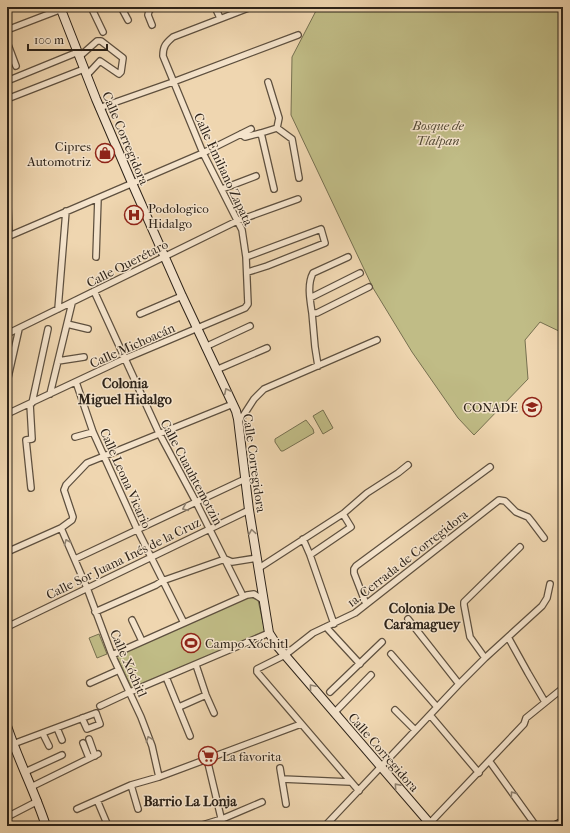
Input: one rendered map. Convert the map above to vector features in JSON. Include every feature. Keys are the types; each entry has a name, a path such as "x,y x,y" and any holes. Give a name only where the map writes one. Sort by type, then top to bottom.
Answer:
{"street":[{"path":"91,7 103,32"},
{"path":"121,7 128,20"},
{"path":"152,25 148,15 149,11 153,7"},
{"path":"215,7 220,18 251,7"},
{"path":"7,30 62,8"},
{"name":"Calle Corregidora","path":"62,8 99,108 205,347 233,404 238,419 249,510 269,633 278,647 430,825"},
{"name":"Calle Emiliano Zapata","path":"220,18 173,37 166,43 163,49 163,56 203,153 242,230 248,272 249,302 245,308"},
{"path":"99,108 174,82 298,35"},
{"path":"7,82 78,54 97,41 101,41 123,58 121,72 119,74 100,61 85,72 7,99"},
{"path":"7,42 16,66"},
{"path":"268,82 279,118 277,128"},
{"path":"241,134 245,137 277,128"},
{"path":"277,128 292,139 299,178"},
{"path":"7,180 8,236 203,153 251,129"},
{"path":"261,132 274,188"},
{"path":"222,189 256,176"},
{"path":"96,257 98,198"},
{"name":"Calle Querétaro","path":"7,334 237,221 298,199"},
{"path":"58,309 66,211"},
{"path":"246,257 320,229 325,243 248,272"},
{"path":"318,366 310,298 311,277 313,273 348,257"},
{"path":"310,298 360,273"},
{"path":"312,313 317,313 369,287"},
{"name":"Calle Cuauhtemotzin","path":"94,291 159,433 196,502 243,596"},
{"path":"140,314 182,296"},
{"path":"50,394 72,303"},
{"name":"Calle Michoacán","path":"7,414 124,359 245,308"},
{"path":"67,324 88,329"},
{"path":"205,347 250,326"},
{"path":"7,382 19,329"},
{"path":"32,488 26,440 32,439 31,403 48,329"},
{"path":"238,419 243,416 254,399 264,389 377,340"},
{"path":"216,370 267,348"},
{"path":"58,361 84,357"},
{"name":"Calle Leona Vicario","path":"76,382 93,432 103,455 150,557 184,623"},
{"path":"7,552 70,523 73,517 64,490 66,484 87,462 233,404"},
{"path":"76,437 93,432"},
{"path":"259,568 343,514 367,492 408,465"},
{"path":"366,604 354,574 354,569 356,566 490,467"},
{"path":"74,559 245,478"},
{"name":"1a. Cerrada de Corregidora","path":"301,724 257,672 259,667 285,655 308,636 351,616 499,500 505,501 516,512 528,518 544,538"},
{"name":"Calle Sor Juana Inés de la Cruz","path":"7,627 209,528 249,510"},
{"path":"310,555 351,527 343,514"},
{"name":"Calle Xóchitl","path":"61,528 87,588 112,655 130,692 152,746 159,777"},
{"path":"303,539 334,624"},
{"path":"485,658 470,637 464,602 520,547"},
{"path":"95,612 162,581 225,559 232,562 257,558"},
{"path":"326,826 459,684 542,606 547,598 550,584"},
{"path":"112,655 243,596 254,594 263,600"},
{"path":"408,619 459,684"},
{"path":"132,620 142,641"},
{"path":"326,627 360,664"},
{"path":"100,706 269,633"},
{"path":"508,637 545,702"},
{"path":"330,692 382,642"},
{"path":"391,654 437,707"},
{"path":"196,665 214,713"},
{"path":"90,683 120,670"},
{"path":"334,713 371,675"},
{"path":"166,677 190,736"},
{"path":"430,825 490,762 524,724 526,718 563,688"},
{"path":"179,708 206,695"},
{"path":"395,710 415,730"},
{"path":"430,714 478,773"},
{"path":"13,744 43,734 82,718"},
{"path":"77,809 131,785 159,777 301,724 359,791"},
{"path":"7,726 13,744 38,801 46,826"},
{"path":"57,728 62,740"},
{"path":"43,734 49,746"},
{"path":"89,739 94,756"},
{"path":"83,743 94,756"},
{"path":"25,772 62,755"},
{"path":"32,787 94,756"},
{"path":"207,759 223,826"},
{"path":"490,762 536,826"},
{"path":"280,768 286,804"},
{"path":"282,779 350,782"},
{"path":"131,785 138,809"},
{"path":"97,800 108,826"},
{"path":"7,817 38,801"},
{"path":"199,826 222,819 262,802"},
{"path":"555,826 563,822"}],"green space":[{"name":"Bosque de Tlalpan","path":"318,7 563,7 563,333 540,322 525,340 528,379 474,435 458,418 412,352 373,288 291,115 292,57"},
{"path":"323,410 333,428 323,434 313,416"},
{"path":"306,420 313,429 314,433 281,451 275,442 275,439"},
{"name":"Campo Xóchitl","path":"250,597 258,600 265,632 132,689 116,655"},
{"path":"99,634 107,654 97,658 89,638"}],"place":[{"name":"Cipres Automotriz","path":"105,153"},
{"name":"Podologico Hidalgo","path":"134,215"},
{"name":"CONADE","path":"532,407"},
{"name":"Campo Xóchitl","path":"191,643"},
{"name":"La favorita","path":"208,756"}],"district":[{"name":"Colonia Miguel Hidalgo","path":"125,392"},
{"name":"Colonia De Caramaguey","path":"422,616"},
{"name":"Barrio La Lonja","path":"190,801"}]}
